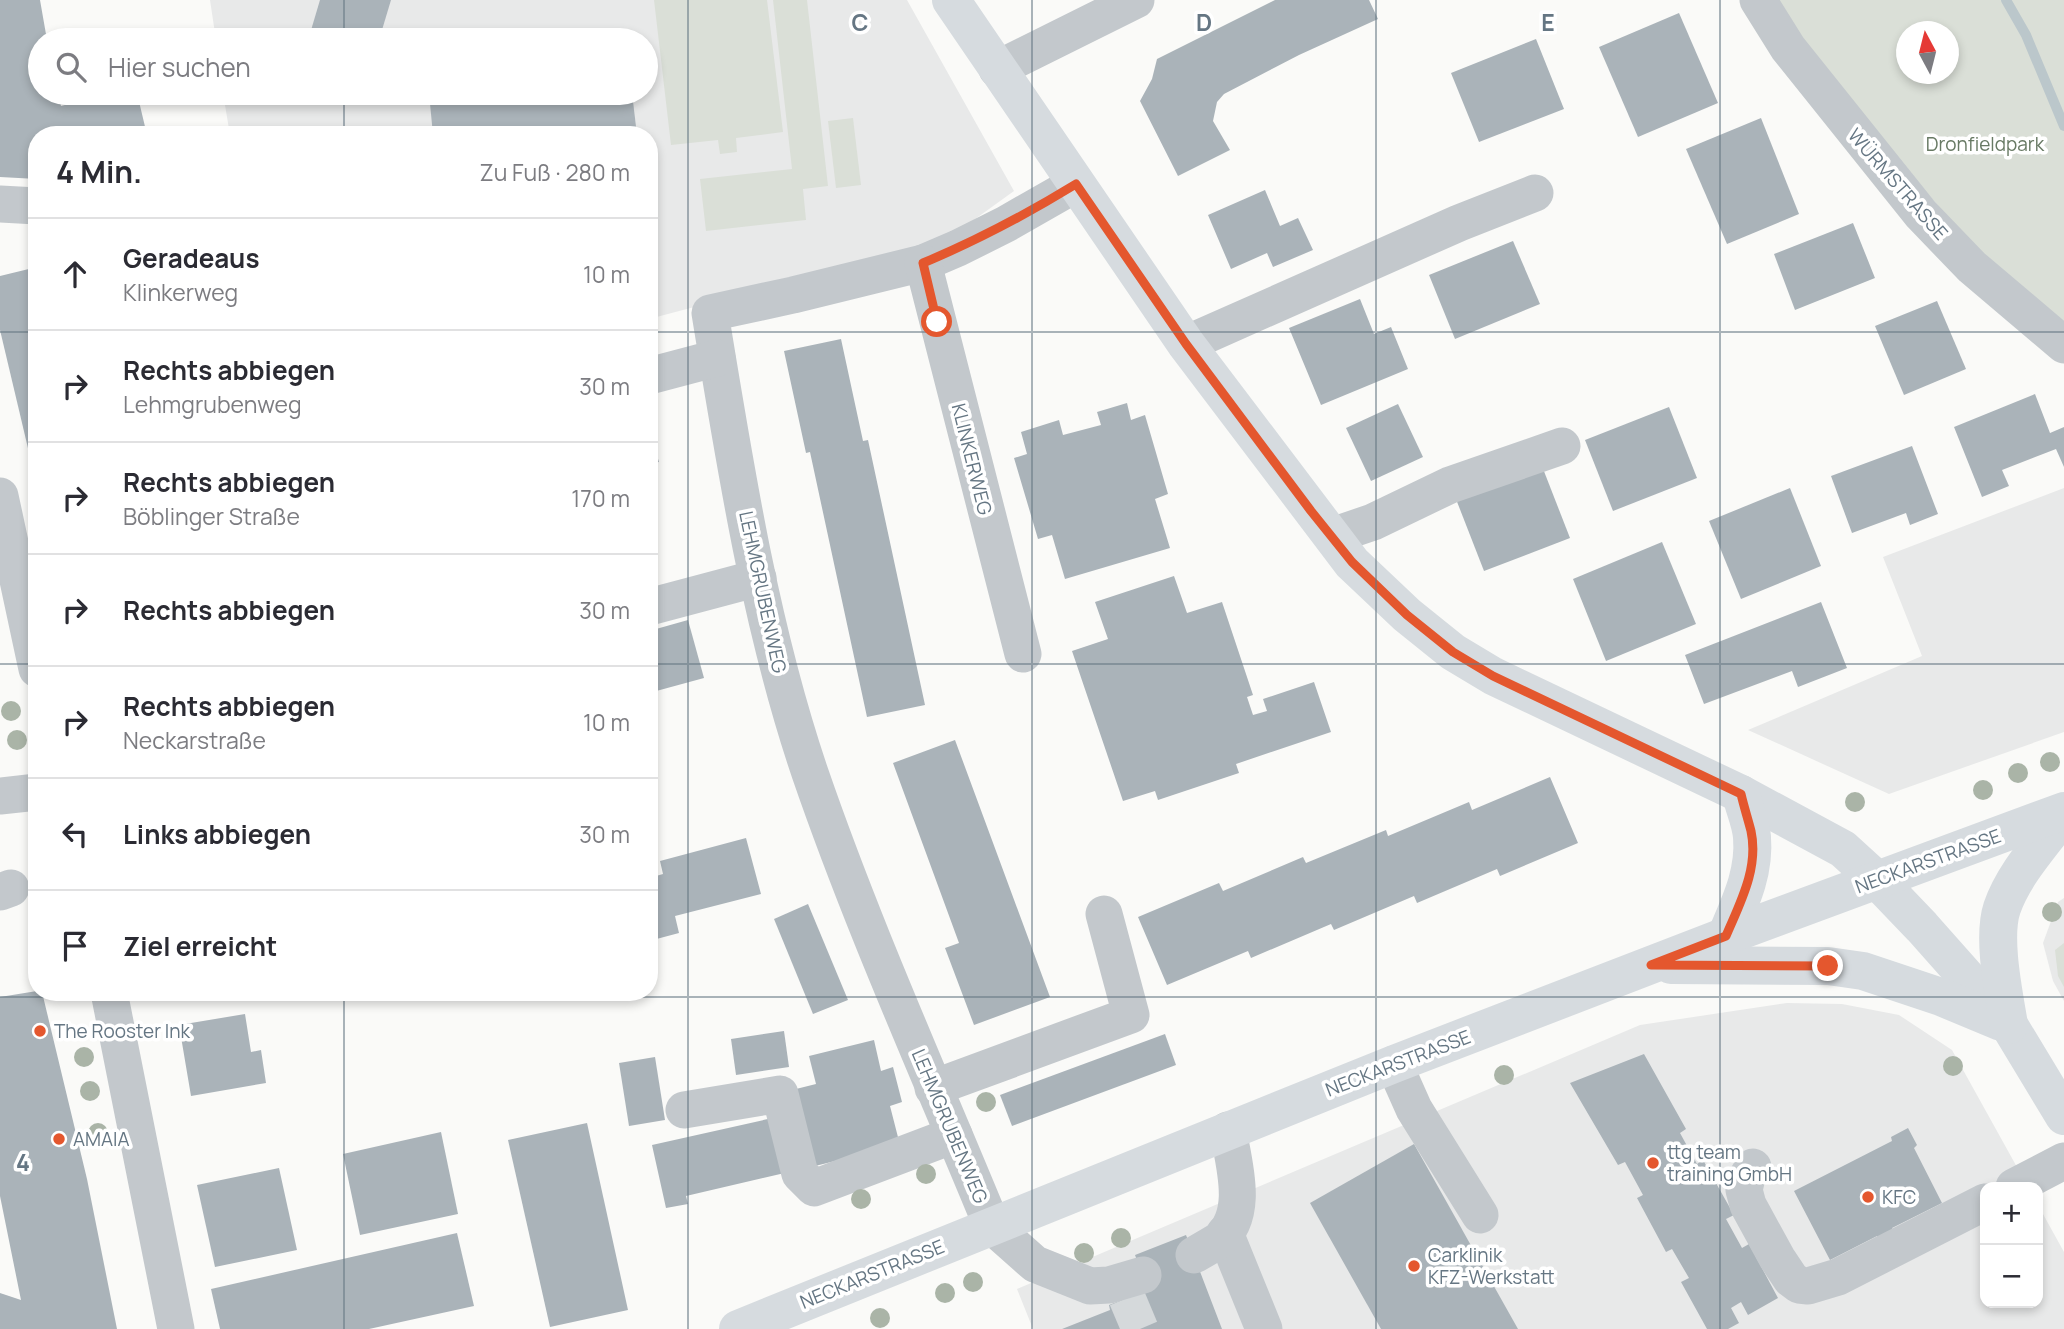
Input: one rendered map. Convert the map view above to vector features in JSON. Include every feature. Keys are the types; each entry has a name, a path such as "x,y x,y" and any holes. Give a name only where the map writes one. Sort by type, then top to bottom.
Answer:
{"main road":[{"path":"951,0 1186,344 1361,571 1407,615 1453,652 1493,676 1741,794 1843,849 1877,880 2009,1025 2064,1116"},
{"path":"1726,936 1751,869 1752,834 1741,794"},
{"path":"2009,1025 2000,973 2001,909 2018,877 2064,812"},
{"name":"NECKARSTRASSE","path":"738,1329 1394,1065 1726,936 2064,812"},
{"path":"1651,965 1828,966 1863,971 1941,997 2009,1025"}],"street":[{"path":"996,69 1136,0"},
{"name":"WÜRMSTRASSE","path":"1758,0 1788,48 1921,215 1972,267 2064,345"},
{"name":"LEHMGRUBENWEG","path":"992,1226 855,897 810,772 784,686 758,578 710,313 923,263 1006,224 1076,184"},
{"path":"1186,344 1460,223 1535,193"},
{"path":"0,204 28,206"},
{"name":"KLINKERWEG","path":"923,263 1023,654"},
{"path":"658,374 718,358"},
{"path":"1332,536 1373,522 1450,485 1562,446"},
{"path":"0,496 28,627"},
{"path":"658,605 758,578"},
{"path":"0,796 28,793"},
{"path":"933,1088 1131,1015 1104,914"},
{"path":"111,1001 176,1329"},
{"path":"1394,1065 1414,1109 1480,1215"},
{"path":"684,1110 780,1094 800,1174 814,1188 954,1135"},
{"path":"1194,1255 1219,1240 1237,1216 1236,1181 1228,1130"},
{"path":"2024,1182 2064,1161"},
{"path":"1753,1167 1744,1190 1748,1205 1777,1258 1791,1279 1799,1285 1808,1286 1839,1278 1980,1205"},
{"path":"992,1226 1035,1264 1090,1286 1130,1285"},
{"path":"1225,1233 1264,1329"}],"shaded area":[{"path":"210,0 907,0 1014,191 946,240 658,317 658,126 228,126 225,105 658,105 658,28 214,28"},
{"path":"2064,488 2064,732 1889,794 1748,730 1922,656 1883,557"},
{"path":"2064,898 2064,1001 2053,981 2043,943 2058,902"},
{"path":"1787,1003 1842,1004 1899,1015 1952,1050 2025,1182 1980,1182 1980,1308 2043,1308 2043,1214 2064,1252 2064,1329 1033,1329 1017,1289 1640,1025"}],"green space":[{"path":"654,0 767,0 783,132 736,138 737,152 720,154 718,140 671,145"},
{"path":"773,0 807,0 828,186 803,189 806,220 706,231 700,179 792,169"},
{"name":"Dronfieldpark","path":"1778,0 2064,0 2064,330 1994,271 1824,73"},
{"path":"853,118 861,185 836,188 828,121"},
{"path":"2064,943 2064,987 2058,976 2055,950"}],"building":[{"path":"0,0 40,0 45,28 28,28 28,105 140,105 145,126 28,126 28,179 0,177"},
{"path":"320,0 391,0 383,28 312,28"},
{"path":"1275,0 1369,0 1378,19 1299,55 1224,94 1217,102 1213,121 1230,150 1178,176 1140,101 1152,79 1157,59"},
{"path":"1679,13 1718,103 1638,137 1599,47"},
{"path":"1536,39 1564,109 1479,142 1451,73"},
{"path":"430,105 633,105 636,126 432,126"},
{"path":"1761,118 1799,214 1727,244 1686,149"},
{"path":"1265,190 1280,226 1298,218 1313,250 1273,267 1267,253 1231,269 1208,215"},
{"path":"1853,223 1875,278 1795,310 1774,254"},
{"path":"1513,241 1540,304 1455,339 1429,275"},
{"path":"28,269 28,448 0,330 0,276"},
{"path":"1360,299 1374,334 1391,327 1408,369 1321,405 1289,328"},
{"path":"1937,301 1966,369 1904,395 1875,326"},
{"path":"841,339 863,441 868,440 925,705 867,717 810,452 806,453 784,351"},
{"path":"2035,394 2050,433 2064,427 2064,467 2056,449 2002,470 2009,486 1982,497 1954,427"},
{"path":"1127,403 1131,420 1145,415 1168,494 1155,499 1170,548 1065,579 1052,535 1038,539 1014,458 1027,454 1021,432 1059,420 1063,435 1101,425 1097,412"},
{"path":"1398,404 1423,457 1371,481 1346,428"},
{"path":"1669,407 1697,478 1613,511 1585,440"},
{"path":"1912,446 1938,514 1910,525 1906,513 1852,533 1831,476"},
{"path":"1540,461 1570,538 1484,571 1454,494"},
{"path":"1790,488 1821,566 1741,599 1709,521"},
{"path":"1662,542 1696,624 1606,661 1573,579"},
{"path":"1174,576 1187,613 1222,602 1253,695 1247,697 1253,715 1267,711 1263,699 1314,682 1331,732 1236,764 1239,773 1158,800 1155,791 1123,801 1072,651 1108,639 1095,602"},
{"path":"1821,602 1847,668 1798,687 1792,671 1704,704 1685,655"},
{"path":"688,620 704,678 658,691 658,628"},
{"path":"955,740 1050,997 974,1025 945,948 959,943 893,763"},
{"path":"1550,777 1578,843 1500,876 1497,869 1417,903 1414,896 1334,930 1331,924 1251,958 1248,951 1167,985 1138,917 1219,883 1223,891 1303,857 1306,863 1386,830 1388,836 1469,802 1472,810"},
{"path":"746,838 761,894 675,916 679,933 658,939 658,875 663,874 660,861"},
{"path":"808,904 848,1000 813,1014 774,919"},
{"path":"28,992 28,1001 44,1001 87,1179 117,1329 0,1329 0,1293 21,1300 0,1196 0,997"},
{"path":"245,1014 251,1052 261,1050 266,1083 191,1096 179,1025"},
{"path":"784,1031 789,1067 736,1075 731,1039"},
{"path":"1165,1034 1176,1065 1012,1126 1000,1095"},
{"path":"874,1040 881,1071 893,1067 902,1102 890,1106 900,1145 811,1167 792,1090 816,1084 809,1056"},
{"path":"1644,1054 1686,1129 1680,1133 1697,1164 1703,1160 1734,1215 1726,1219 1742,1248 1749,1244 1778,1298 1748,1315 1741,1302 1731,1308 1739,1323 1728,1329 1707,1329 1681,1282 1689,1278 1672,1249 1666,1252 1637,1198 1643,1195 1625,1162 1618,1165 1570,1083"},
{"path":"655,1057 665,1120 629,1126 619,1063"},
{"path":"777,1117 789,1172 686,1196 688,1204 666,1208 652,1145"},
{"path":"587,1123 628,1310 550,1327 508,1140"},
{"name":"KFC","path":"1908,1128 1917,1145 1914,1148 1942,1203 1892,1228 1895,1234 1880,1242 1877,1236 1830,1260 1794,1191 1892,1141 1891,1137"},
{"path":"441,1132 458,1214 360,1235 343,1154"},
{"name":"Carklinik KFZ-Werkstatt","path":"1414,1144 1518,1329 1381,1329 1310,1203"},
{"path":"279,1168 297,1250 215,1267 197,1185"},
{"path":"457,1233 474,1306 369,1329 220,1329 211,1289"},
{"path":"1186,1235 1222,1329 1062,1329 1110,1310 1109,1305 1148,1290 1135,1255"}],"waterway":[{"path":"2006,0 2026,35 2064,126"}],"tunnel":[{"path":"1127,1298 1140,1329"}],"place":[{"name":"The Rooster Ink","path":"40,1031"},
{"name":"AMAIA","path":"59,1139"},
{"name":"ttg team training GmbH","path":"1653,1163"},
{"name":"KFC","path":"1868,1197"},
{"name":"Carklinik KFZ-Werkstatt","path":"1414,1266"}],"route":[{"path":"937,322 923,263 1006,224 1076,184 1186,344 1311,511 1352,562 1407,615 1453,652 1493,676 1741,794 1752,834 1751,869 1726,936 1651,965 1828,966"}]}
